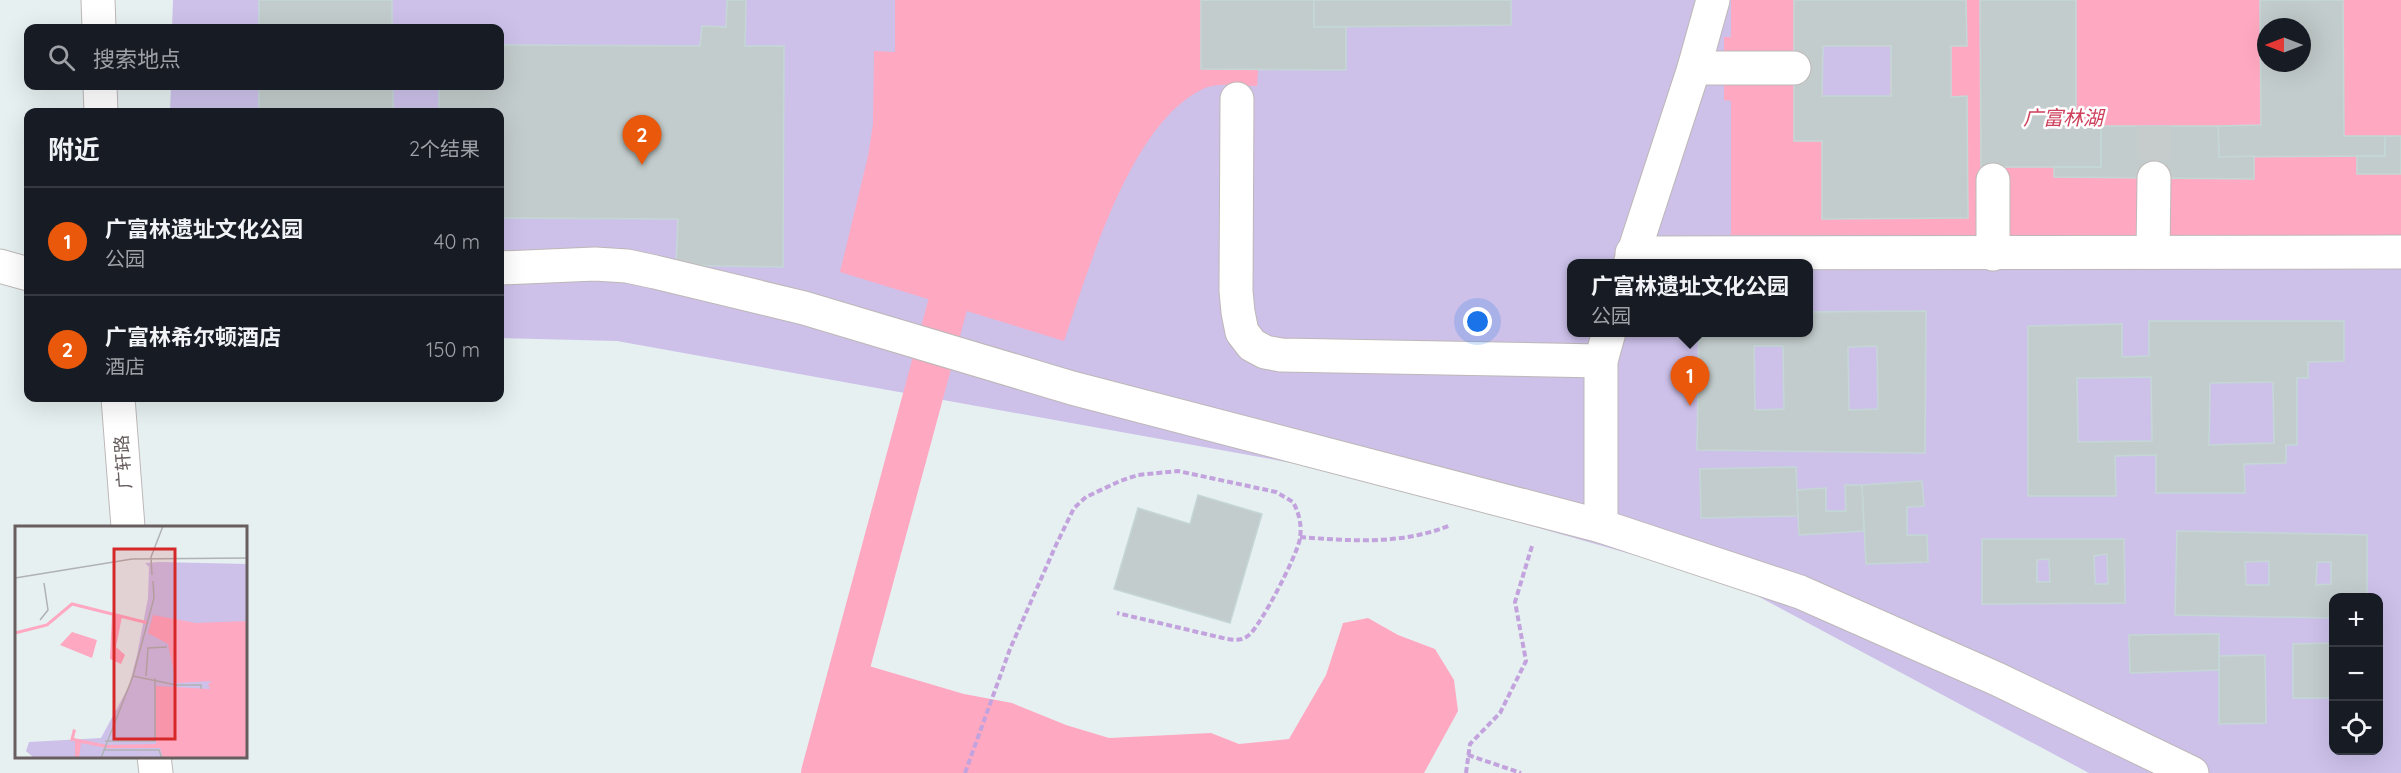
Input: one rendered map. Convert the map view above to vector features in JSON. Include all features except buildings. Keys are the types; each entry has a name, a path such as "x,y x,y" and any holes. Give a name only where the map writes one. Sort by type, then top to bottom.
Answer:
{"street":[{"path":"98,0 99,24"},
{"path":"1713,0 1694,68 1631,258 2153,252 2401,252"},
{"path":"1694,68 1794,68"},
{"path":"100,90 101,108"},
{"path":"1237,99 1236,291 1242,332 1252,345 1265,352 1281,355 1605,347 1601,526"},
{"path":"2153,252 2154,178"},
{"path":"1993,180 1993,254"},
{"path":"504,268 595,264 627,266 804,308 1072,388 1601,526 1800,592 1997,679 2192,773"},
{"path":"0,266 24,273"},
{"name":"广轩路","path":"118,402 128,526"},
{"path":"154,758 156,773"}],"path":[{"path":"965,773 1010,649 1074,508 1086,497 1120,481 1146,473 1178,471 1276,492 1293,502 1300,523 1300,537 1294,556 1258,624 1248,637 1227,639 1117,613"},
{"path":"1300,537 1350,540 1396,539 1421,535 1452,525 1486,497"},
{"path":"1466,773 1470,744 1500,713 1526,661 1515,602 1544,511"},
{"path":"1468,755 1521,773"}],"shaded area":[{"path":"173,0 2401,0 2401,773 2089,773 1733,583 1342,472 617,341 504,338 504,108 170,108 171,90 504,90 504,24 172,24"}],"water":[{"path":"895,0 1511,0 1511,25 1346,27 1346,70 1258,70 1257,86 1209,87 1177,107 1154,133 1134,165 1116,201 1086,276 1064,341 840,272 868,156 873,124 874,51 895,52"},
{"name":"广富林湖","path":"1731,0 2401,0 2401,235 1731,235 1731,101 1724,100 1724,37 1731,37","holes":["1823,46 1891,47 1890,96 1823,96"]},
{"path":"1368,618 1398,635 1435,649 1454,680 1458,711 1424,773 821,773 852,661 964,694 1012,703 1066,725 1109,738 1211,733 1239,744 1289,739 1326,675 1343,623"}],"waterway":[{"path":"821,773 962,252"}],"tunnel":[{"path":"2154,126 2154,178"}],"place":[{"name":"广富林希尔顿酒店","path":"642,165"},
{"name":"广富林遗址文化公园","path":"1690,406"}]}
